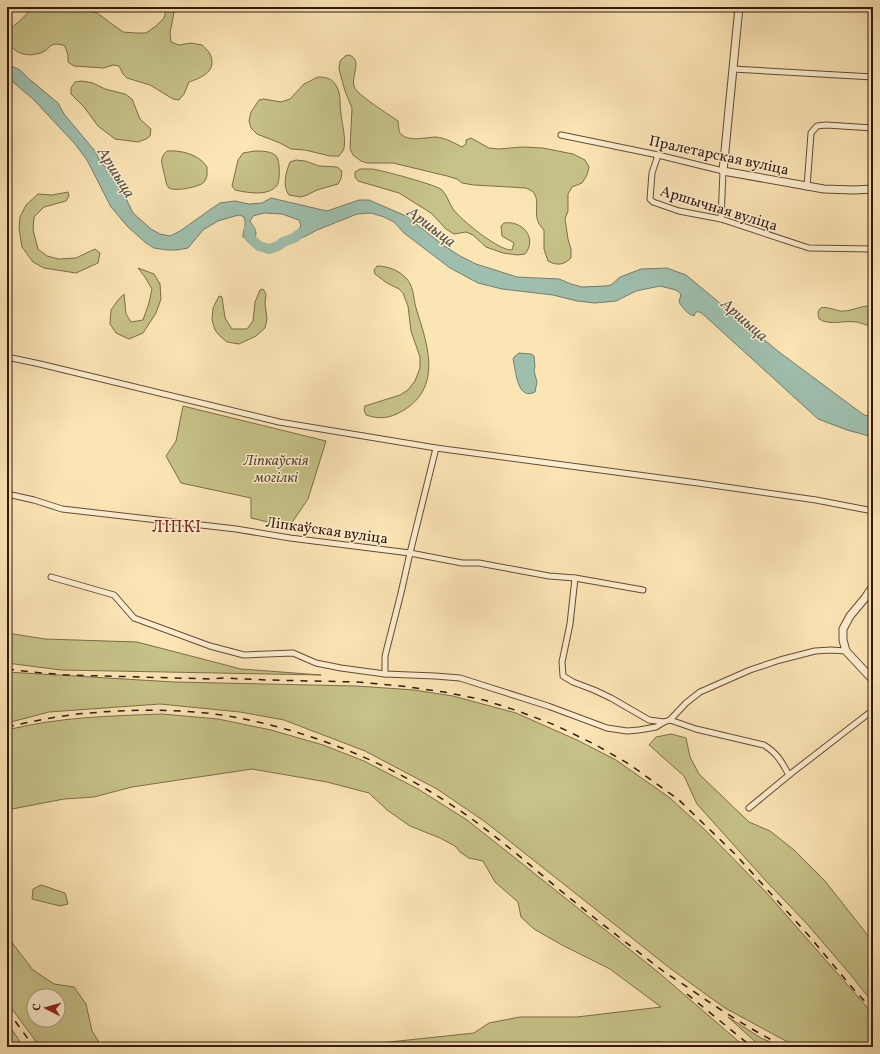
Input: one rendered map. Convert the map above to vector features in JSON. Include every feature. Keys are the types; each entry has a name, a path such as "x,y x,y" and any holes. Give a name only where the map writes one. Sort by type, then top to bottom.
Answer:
{"street":[{"path":"721,218 723,171 739,7"},
{"path":"733,69 873,77"},
{"path":"807,187 811,133 817,126 826,125 873,128"},
{"name":"Пралетарская вуліца","path":"561,135 658,155 723,171 807,187 854,190 873,189"},
{"name":"Аршычная вуліца","path":"658,155 652,173 650,199 653,202 679,211 721,218 809,248 873,249"},
{"path":"7,357 47,365 279,422 436,448 706,484 816,500 873,511"},
{"path":"385,674 385,656 436,448"},
{"name":"Ліпкаўская вуліца","path":"7,494 34,500 62,509 236,529 290,538 410,553 462,563 480,563 549,576 575,578 643,590"},
{"path":"50,577 114,596 134,618 210,646 244,655 293,654 316,663 385,674 460,678 548,706 607,728 627,731 656,727 667,721 686,702 700,692 750,670 780,660 815,652 846,650"},
{"path":"575,578 570,624 562,662 563,676 573,682 594,690 650,720 667,721 764,745 773,751 780,759 789,775"},
{"path":"873,586 850,616 843,629 843,640 846,650 873,680"},
{"path":"749,808 873,710"}],"green space":[{"path":"32,7 76,7 97,13 123,32 146,33 164,18 167,7 175,7 170,33 171,42 179,45 191,43 202,45 209,53 212,60 212,65 203,76 189,82 184,94 179,100 173,99 150,85 127,78 119,66 113,65 104,68 74,66 68,62 68,55 65,46 62,45 54,44 45,51 37,54 25,54 14,49 10,45 7,32 30,11"},
{"path":"349,55 353,57 356,64 353,82 356,90 366,99 398,121 400,133 405,137 414,139 436,137 450,141 462,147 466,144 466,140 471,138 489,148 543,148 573,154 585,160 589,167 587,175 582,183 572,187 568,194 568,211 565,219 571,249 571,258 560,264 554,264 548,261 544,249 544,230 537,219 535,195 532,191 526,188 462,183 457,179 447,176 393,163 367,163 361,161 353,155 350,149 352,108 345,91 339,69 340,61 345,56"},
{"path":"318,77 332,80 339,91 340,110 345,140 344,149 339,156 330,156 305,150 291,149 257,134 251,128 249,121 251,112 259,100 264,99 281,102 290,99 304,84"},
{"path":"82,81 93,83 105,89 125,94 132,99 140,119 151,129 150,136 138,142 115,139 98,126 84,107 71,94 71,88 75,82"},
{"path":"167,151 183,152 194,156 204,163 207,167 207,176 204,182 198,186 187,188 169,188 166,183 162,163 164,154"},
{"path":"255,151 269,152 276,156 278,161 279,177 276,187 272,190 261,193 235,190 232,186 238,160 243,153"},
{"path":"296,160 305,161 319,166 337,167 342,171 341,179 338,184 317,190 301,197 289,195 285,183 286,174 290,162"},
{"path":"360,169 372,169 386,172 420,181 442,190 457,214 481,234 498,246 506,249 512,250 514,243 502,236 501,226 504,223 517,224 526,231 529,236 529,248 525,254 517,255 503,253 486,247 473,235 466,232 454,234 446,229 431,213 399,193 358,181 355,177 355,172"},
{"path":"68,192 69,196 66,201 44,207 34,217 33,230 38,249 47,256 59,259 76,258 95,249 100,253 98,263 76,273 44,268 33,262 22,247 19,228 20,217 26,205 38,194 52,195"},
{"path":"377,266 396,270 408,280 413,291 429,363 428,376 424,389 416,400 399,413 381,418 366,415 364,410 365,406 400,395 408,390 415,381 420,368 420,357 411,331 408,306 403,293 375,274 374,270"},
{"path":"138,268 154,274 160,284 161,299 156,313 143,333 129,339 116,333 110,324 111,310 124,294 126,314 131,322 143,320 152,289"},
{"path":"263,289 266,294 265,303 267,319 265,328 256,336 239,344 227,342 215,330 212,320 213,308 219,296 222,297 225,318 232,329 247,329 253,321 255,302 260,290"},
{"path":"867,306 873,309 872,325 857,322 828,322 819,319 818,311 823,308 843,311"},
{"name":"Ліпкаўскія могілкі","path":"183,406 326,441 308,499 289,527 251,518 251,498 181,483 166,456 176,441"},
{"path":"7,633 45,639 137,642 241,669 321,675 61,670 7,663"},
{"path":"7,672 174,682 357,686 414,690 453,696 516,713 577,740 616,760 670,798 705,830 765,891 873,1014 873,1047 797,1047 725,1008 671,969 484,821 437,789 365,751 284,720 240,712 160,704 49,712 7,723"},
{"path":"162,714 218,719 271,730 323,745 364,761 418,789 467,820 658,972 745,1047 668,1047 659,1042 594,1047 342,1047 474,1033 489,1023 520,1017 577,1017 661,1007 610,969 534,929 521,917 518,902 495,882 483,861 469,858 460,852 455,846 440,838 410,826 387,810 369,793 327,782 252,769 132,787 94,797 64,799 7,810 7,730 45,722"},
{"path":"671,734 686,738 690,757 699,774 749,822 770,831 794,850 825,881 873,942 873,1003 807,924 697,804 684,776 649,745 656,737"},
{"path":"41,885 65,893 68,904 60,906 32,899 33,889"},
{"path":"7,936 33,970 54,984 74,987 86,1004 92,1031 102,1047 40,1047 26,1028 66,1028 66,988 26,988 26,1028 7,1002"},
{"path":"728,1017 761,1038 782,1047 761,1047"},
{"path":"7,1023 24,1047 7,1047"}],"shaded area":[{"path":"7,64 20,70 58,103 64,114 95,151 101,163 113,174 133,213 151,229 160,234 170,236 180,231 220,203 235,201 249,204 262,203 271,198 327,211 359,200 369,200 406,216 443,245 460,256 476,264 517,277 559,279 582,287 605,286 611,285 620,277 641,269 667,268 686,275 779,352 864,415 873,417 873,437 847,430 818,419 705,316 699,312 696,312 694,316 687,312 679,302 681,294 676,290 660,286 636,291 616,301 595,303 577,301 553,295 502,289 478,283 450,268 404,233 394,222 371,213 357,214 294,241 290,241 289,239 301,226 299,220 282,214 264,213 253,216 250,221 256,235 252,241 243,237 245,220 244,217 240,215 218,221 203,230 188,248 167,250 154,248 128,227 111,207 87,160 75,144 33,99 7,77"},
{"path":"519,353 531,354 534,356 534,371 537,382 535,392 529,394 521,389 518,383 513,359"}],"waterway":[{"path":"249,229 250,238 259,246 269,249 278,246 299,234"}],"railway":[{"path":"7,669 67,675 357,682 401,686 444,692 484,700 555,725 594,744 629,764 679,800 736,855 873,1010"},
{"path":"7,727 38,720 90,713 139,710 189,712 222,715 271,725 356,754 406,778 453,806 496,837 581,907 659,968 735,1019 765,1037 786,1047"},
{"path":"687,994 752,1047"},
{"path":"7,1010 34,1047"}],"district":[{"name":"ЛІПКІ","path":"177,526"}],"water label":[{"name":"Аршыца","path":"117,172"},
{"name":"Аршыца","path":"432,226"},
{"name":"Аршыца","path":"745,319"}]}
